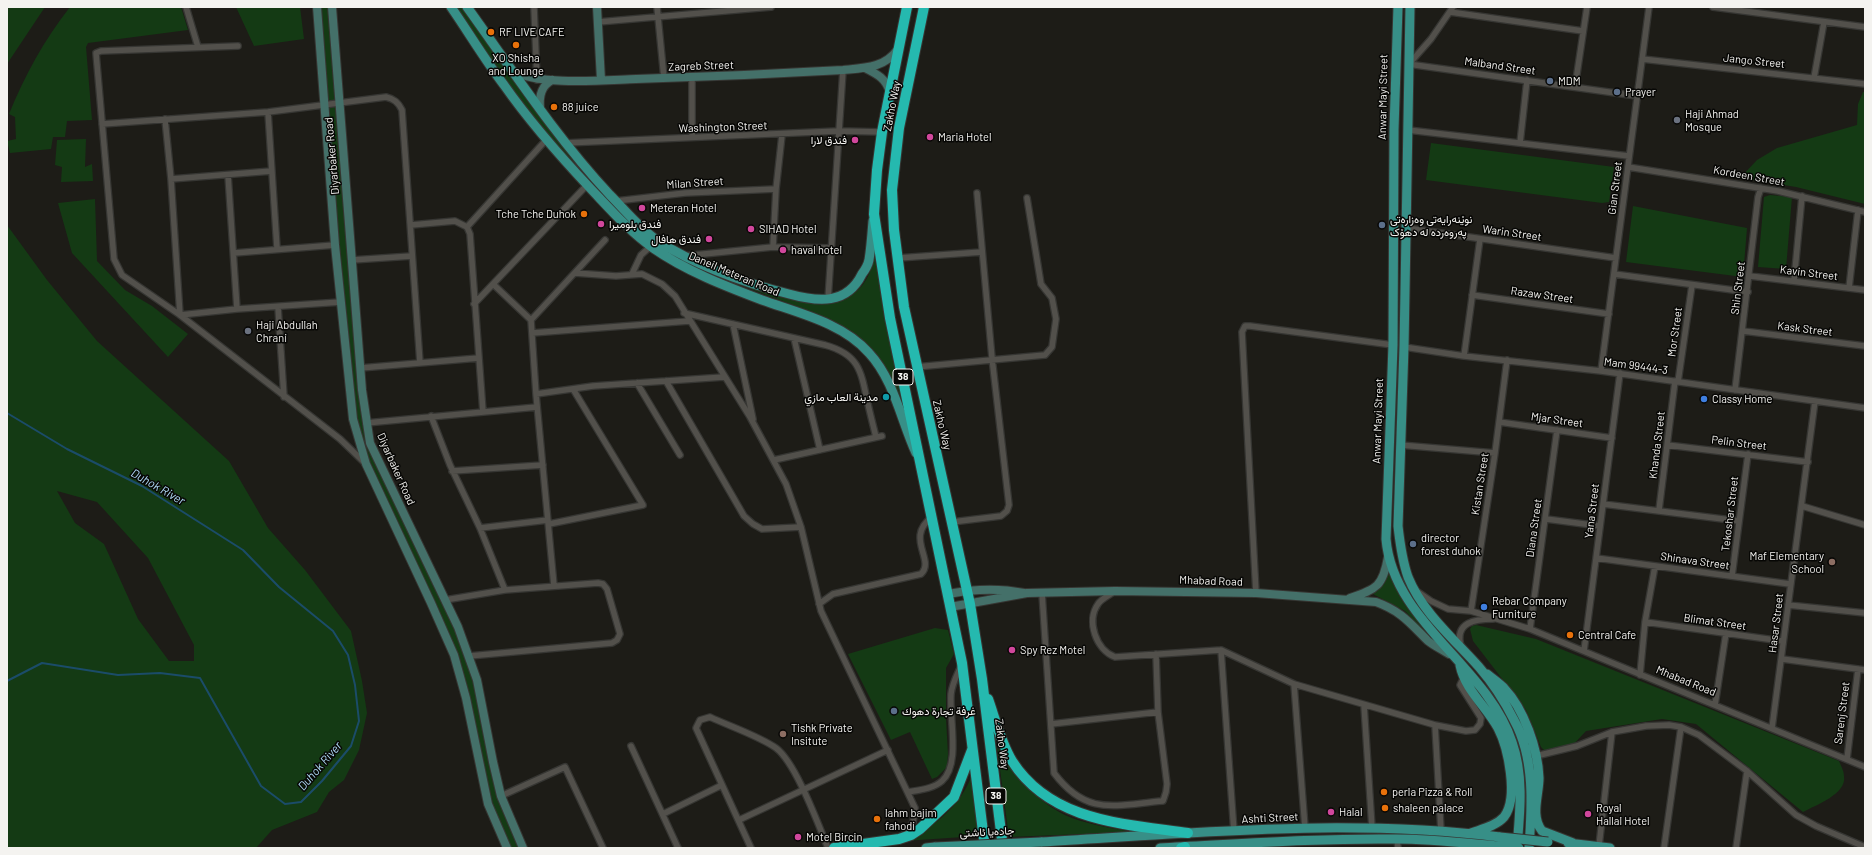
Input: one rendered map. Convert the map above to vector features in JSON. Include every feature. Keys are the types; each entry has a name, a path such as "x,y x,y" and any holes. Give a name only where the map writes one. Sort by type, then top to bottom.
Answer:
{"highway":[{"name":"Zakho Way","path":"907,7 882,132 877,170 874,214 890,318 962,663 985,848"},
{"name":"Zakho Way","path":"924,7 899,128 892,190 898,258 904,307 916,367 970,604 982,679 1003,848"},
{"path":"982,679 1012,761 1022,774 1040,792 1074,811 1096,819 1125,825 1188,833"},
{"path":"834,848 899,839 911,835 920,829 954,797 973,746"}],"main road":[{"name":"Diyarbaker Road","path":"317,7 326,105 335,245 353,419 366,464 454,654 466,698 488,804 507,848"},
{"name":"Diyarbaker Road","path":"332,7 360,368 366,423 370,443 458,627 469,656 476,680 501,796 523,848"},
{"name":"Daneil Meteran Road","path":"451,7 503,84 546,140 623,223 651,246 680,264 721,284 827,324 847,335 869,353 887,378 906,431 921,465"},
{"name":"Daneil Meteran Road","path":"467,7 565,143 630,216 657,240 684,256 766,289 805,299 828,300 842,297 858,282 868,262 874,214"},
{"path":"597,7 601,80"},
{"name":"Anwar Mayi Street","path":"1398,7 1394,130 1393,345 1386,539 1388,557 1407,599 1492,704 1506,727 1512,742 1518,767 1520,795 1518,848"},
{"name":"Anwar Mayi Street","path":"1410,7 1404,347 1398,526 1401,553 1414,590 1428,610 1480,669 1515,720 1527,755 1531,794 1528,848"},
{"name":"Zagreb Street","path":"537,80 692,78 843,70 865,68 885,63 899,48"},
{"path":"865,68 882,78 888,85 890,94"},
{"path":"513,71 537,80"},
{"path":"540,108 540,95 542,88 552,80"},
{"path":"1347,599 1374,589 1379,584 1385,574 1388,557"},
{"path":"948,594 966,590 1009,590 1027,593"},
{"name":"Mhabad Road","path":"950,607 1027,593 1115,591 1256,593 1347,599 1376,602 1390,607 1405,616 1430,642 1453,656"},
{"path":"1459,664 1462,679 1498,728 1504,741 1508,757 1511,782 1509,804 1504,816 1498,822 1470,834"},
{"path":"1480,669 1504,687 1513,699 1526,724 1536,756 1539,777 1535,820 1542,831 1573,843"},
{"name":"Ashti Street","path":"1041,842 1304,828 1372,828 1441,830 1470,834 1499,842"},
{"name":"Ashti Street","path":"1160,848 1334,839 1398,843 1499,842"},
{"name":"جادەیا ئاشتی","path":"931,847 1041,842"},
{"path":"1499,842 1573,843 1610,848"},
{"path":"1499,842 1518,848"},
{"path":"1468,843 1479,848"}],"street":[{"path":"186,7 198,47"},
{"path":"534,7 537,80"},
{"path":"657,7 664,78"},
{"path":"598,22 729,9 771,7"},
{"path":"1575,87 1587,7"},
{"name":"Gian Street","path":"1601,371 1630,156 1636,96 1649,7"},
{"path":"1713,7 1865,27"},
{"path":"1765,14 1766,7"},
{"path":"1408,64 1431,39 1451,9 1583,30"},
{"path":"1814,78 1824,22"},
{"path":"238,46 101,51 96,53 114,259 122,275 180,315 340,439 366,464"},
{"name":"Jango Street","path":"1642,59 1865,84"},
{"name":"Malband Street","path":"1408,64 1636,96"},
{"path":"828,300 843,70"},
{"path":"692,78 692,138"},
{"path":"1520,143 1527,80"},
{"path":"102,124 268,112 386,97 393,99 402,110 420,363"},
{"path":"268,112 277,248"},
{"path":"165,119 171,179 180,315"},
{"path":"1408,130 1630,156"},
{"name":"Washington Street","path":"565,143 782,135 839,131 882,132"},
{"path":"773,247 776,189 782,135"},
{"path":"467,227 546,140"},
{"name":"Kordeen Street","path":"1628,167 1761,188 1802,196 1865,212"},
{"path":"171,179 272,171"},
{"path":"228,175 237,309"},
{"path":"474,304 587,185"},
{"name":"Shin Street","path":"1735,390 1750,276 1758,197 1761,188"},
{"name":"Milan Street","path":"616,201 685,193 776,189"},
{"path":"952,522 1001,516 1008,508 992,358 977,193"},
{"path":"1794,281 1802,196"},
{"path":"916,367 992,358 1045,355 1052,347 1056,320 1052,298 1041,284 1027,198"},
{"path":"1849,288 1858,210"},
{"path":"411,225 456,221 467,227 470,234 483,412"},
{"name":"Warin Street","path":"1406,228 1616,258"},
{"path":"1464,356 1480,238"},
{"path":"531,320 605,240"},
{"path":"234,253 277,248 335,245"},
{"path":"632,274 641,255 651,246"},
{"path":"680,264 684,256 773,247 831,248"},
{"path":"898,258 982,252"},
{"path":"352,260 412,256"},
{"path":"575,273 616,276 632,274 648,276 662,284 671,292 754,425 786,484 801,527 819,604 825,620 915,808 915,815 910,829 899,839"},
{"path":"1614,274 1748,292"},
{"name":"Kavin Street","path":"1750,276 1865,290"},
{"path":"493,284 531,320 537,407 554,586"},
{"name":"Mor Street","path":"1677,382 1692,285"},
{"name":"Razaw Street","path":"1472,295 1609,314"},
{"path":"180,315 237,309 341,302"},
{"path":"278,307 284,397"},
{"path":"684,313 833,347 845,353 855,362 863,380 876,437"},
{"path":"532,333 689,321"},
{"path":"734,324 754,425"},
{"path":"1256,593 1242,332 1245,326 1393,345"},
{"name":"Kask Street","path":"1743,331 1865,346"},
{"path":"794,338 820,450"},
{"name":"Mam 99444-3","path":"1404,347 1464,356 1601,371 1865,408"},
{"path":"360,368 479,358"},
{"name":"Kistan Street","path":"1471,611 1495,453 1507,360"},
{"name":"Yana Street","path":"1584,651 1620,374"},
{"path":"536,394 593,386 724,377"},
{"path":"666,380 744,516 752,524 762,529 801,527"},
{"name":"Khanda Street","path":"1659,510 1677,382"},
{"path":"637,383 680,455"},
{"path":"480,528 548,522 643,505 573,389"},
{"name":"Hasar Street","path":"1772,728 1782,659 1782,641 1802,506 1815,401"},
{"path":"366,423 537,407"},
{"path":"431,416 452,471 480,528 505,590"},
{"name":"Mjar Street","path":"1499,422 1612,438"},
{"name":"Diana Street","path":"1530,629 1557,430"},
{"path":"774,460 882,436"},
{"path":"1400,445 1495,453"},
{"name":"Pelin Street","path":"1667,445 1808,462"},
{"name":"Tekoshar Street","path":"1732,576 1748,454"},
{"path":"452,471 543,465"},
{"path":"1603,504 1739,521"},
{"path":"1802,506 1865,525"},
{"path":"819,604 833,594 921,574 925,566 920,530 924,523 932,517"},
{"path":"1546,519 1600,526"},
{"name":"Shinava Street","path":"1596,558 1790,584"},
{"path":"1640,675 1645,622 1655,566"},
{"path":"445,600 505,590 554,586 598,583 603,584 607,588 620,634 617,640 612,643 469,656"},
{"name":"Mhabad Road","path":"1414,590 1431,601 1448,609 1471,611 1530,629 1865,767"},
{"path":"1115,591 1098,603 1094,611 1093,623 1095,634 1101,648 1107,654 1115,656 1221,650 1294,684 1435,725 1466,732 1476,730 1480,724 1481,718 1460,685 1462,679"},
{"path":"1042,593 1054,774 1062,784 1079,799 1101,806 1163,801 1167,784 1158,712 1156,654"},
{"path":"1788,605 1865,614"},
{"path":"1462,648 1460,635 1466,624 1479,619 1497,619"},
{"name":"Blimat Street","path":"1645,622 1782,641"},
{"path":"1716,705 1726,633"},
{"path":"1221,650 1234,832"},
{"path":"1782,659 1865,670"},
{"path":"908,792 933,787 943,781 949,772 952,760 951,694 954,681 962,663"},
{"name":"Sarenj Street","path":"1847,759 1858,669"},
{"path":"1294,684 1304,828"},
{"path":"1364,705 1372,828"},
{"path":"1051,724 1158,712"},
{"path":"751,848 696,728 700,720 710,718 776,748 784,755 803,789 828,848"},
{"path":"1435,725 1441,830"},
{"path":"1536,756 1577,746 1612,732 1646,726 1669,725 1681,727 1699,735 1747,771 1796,815 1816,826 1865,847"},
{"path":"1664,848 1681,727"},
{"path":"1599,846 1612,732"},
{"path":"631,746 678,848"},
{"path":"739,820 888,750"},
{"path":"501,796 565,767 603,848"},
{"path":"1736,848 1747,771"},
{"path":"663,814 722,785"}],"green space":[{"path":"7,7 45,7 7,64"},
{"path":"70,7 181,7 188,30 88,43 86,47 92,120 67,121 65,137 53,137 51,149 10,153 7,141 16,139 15,117 9,114 36,58"},
{"path":"236,7 300,7 304,39 254,46"},
{"path":"317,7 332,7 370,443 469,656 493,762 523,848 507,848 488,804 454,655 366,464 353,419"},
{"path":"453,7 466,7 491,43 631,219 683,256 679,263 633,231 533,122"},
{"path":"1863,92 1865,92 1865,204 1796,187 1740,178 1757,160 1777,148 1857,125 1858,104"},
{"path":"86,139 85,167 92,164 93,181 61,182 62,167 55,165 57,140"},
{"path":"1431,143 1614,167 1609,202 1602,203 1426,180"},
{"path":"1770,195 1792,197 1786,269 1758,267 1764,197"},
{"path":"95,199 97,261 125,290 152,306 188,334 168,357 72,253 58,203"},
{"path":"1633,206 1747,228 1743,277 1626,262"},
{"path":"7,225 47,280 97,341 229,461 268,528 305,570 351,631 362,681 367,713 359,750 344,780 329,792 317,812 272,830 256,848 7,848","holes":["57,491 97,502 148,558 194,645 194,661 169,661 138,619 104,544 75,523"]},
{"path":"873,249 904,412 887,372 846,328 817,314 705,272 705,269 806,303 834,302 851,295 864,283 869,274"},
{"path":"1389,571 1397,590 1433,641 1405,611 1371,593 1384,584"},
{"path":"1476,625 1536,639 1839,761 1844,772 1844,782 1841,788 1830,798 1803,812 1696,724 1662,719 1586,731 1572,746 1545,751 1541,747 1526,710 1473,641 1470,629 1472,626"},
{"path":"935,628 948,630 954,654 946,668 947,767 937,777 932,779 910,732 891,740 848,654"},
{"path":"997,747 1020,779 1049,806 1072,818 1132,832 1009,837"},
{"path":"972,775 978,836 904,841 926,829 945,815 961,797"}],"waterway":[{"name":"Duhok River","path":"7,413 67,449 142,486 243,550 279,587 333,631 348,655 355,685 359,721 351,746 322,781 301,802 285,804 261,786 200,678 160,673 118,675 42,663 7,681"}],"place":[{"name":"RF LIVE CAFE","path":"491,32"},
{"name":"XO Shisha and Lounge","path":"516,45"},
{"name":"MDM","path":"1550,81"},
{"name":"Prayer","path":"1617,92"},
{"name":"88 juice","path":"554,107"},
{"name":"Haji Ahmad Mosque","path":"1677,120"},
{"name":"Maria Hotel","path":"930,137"},
{"name":"فندق لارا","path":"855,140"},
{"name":"Meteran Hotel","path":"642,208"},
{"name":"Tche Tche Duhok","path":"584,214"},
{"name":"فندق بلوميرا","path":"601,224"},
{"name":"نوێنەرایەتی وەزارەتی پەروەردە لە دهۆک","path":"1382,225"},
{"name":"SIHAD Hotel","path":"751,229"},
{"name":"فندق هافال","path":"709,239"},
{"name":"haval hotel","path":"783,250"},
{"name":"Haji Abdullah Chrani","path":"248,331"},
{"name":"مدينة العاب مازي","path":"886,397"},
{"name":"Classy Home","path":"1704,399"},
{"name":"director forest duhok","path":"1413,544"},
{"name":"Maf Elementary School","path":"1832,562"},
{"name":"Rebar Company Furniture","path":"1484,607"},
{"name":"Central Cafe","path":"1570,635"},
{"name":"Spy Rez Motel","path":"1012,650"},
{"name":"غرفة تجارة دهوك","path":"894,711"},
{"name":"Tishk Private Insitute","path":"783,734"},
{"name":"perla Pizza & Roll","path":"1384,792"},
{"name":"shaleen palace","path":"1385,808"},
{"name":"Halal","path":"1331,812"},
{"name":"Royal Hallal Hotel","path":"1588,814"},
{"name":"lahm bajim fahodi","path":"877,819"},
{"name":"Motel Bircin","path":"798,837"}]}
